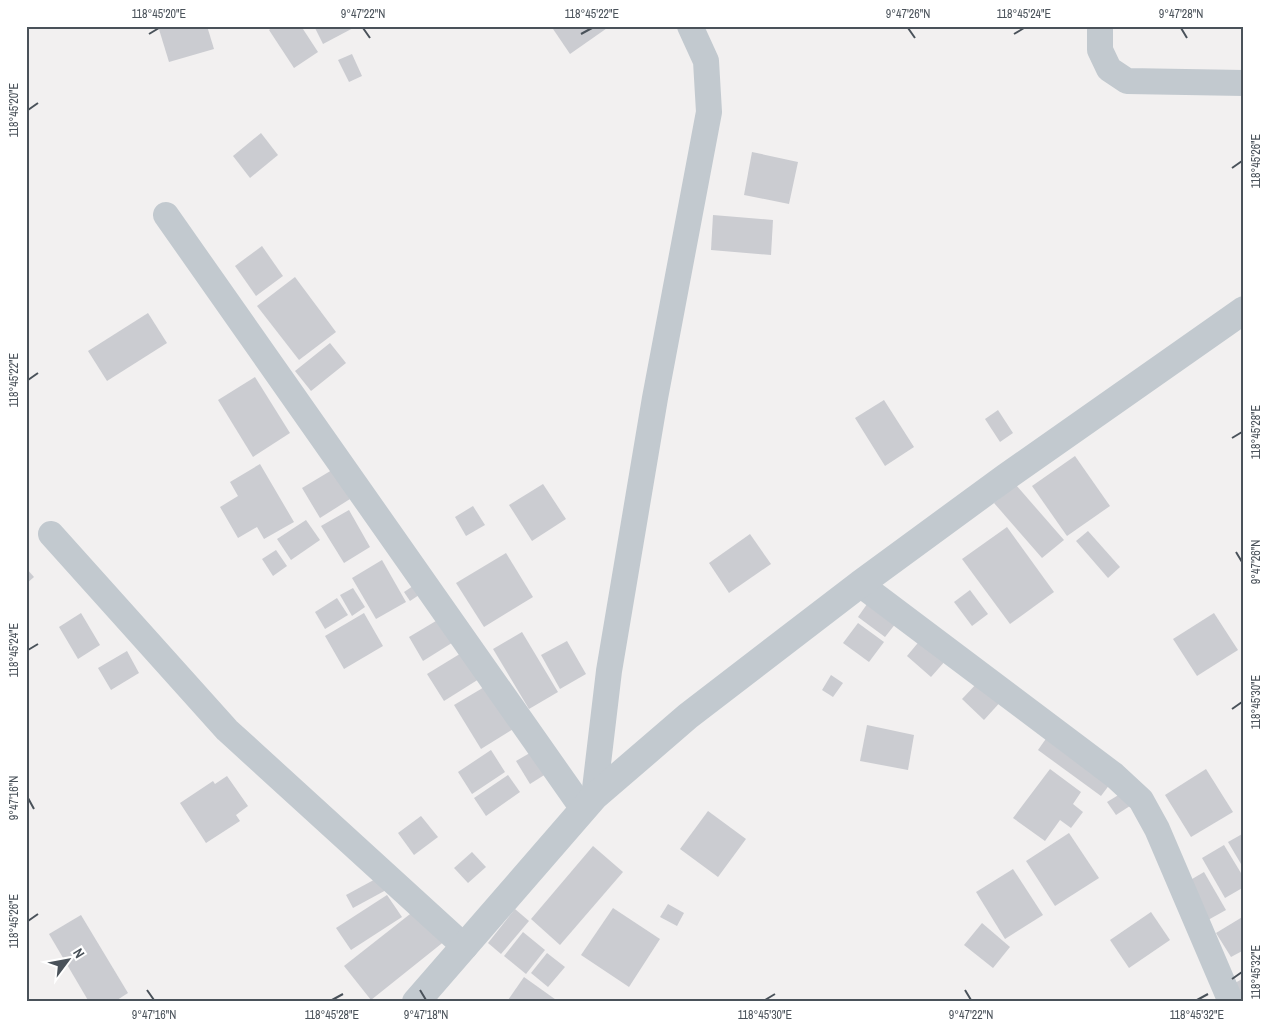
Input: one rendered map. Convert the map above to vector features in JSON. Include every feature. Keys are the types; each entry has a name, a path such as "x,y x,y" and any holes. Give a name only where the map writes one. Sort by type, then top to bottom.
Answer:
{"street":[{"path":"588,803 655,398 709,112 706,61 690,26"},
{"path":"1100,26 1100,50 1109,69 1127,81 1244,83"},
{"path":"166,215 588,803"},
{"path":"416,1002 588,803 688,716 860,584 1022,466 1244,310"},
{"path":"51,534 227,730 465,947"},
{"path":"860,584 1114,775 1141,800 1157,829 1230,1002"}],"building":[{"path":"158,26 207,26 214,49 169,62"},
{"path":"274,26 301,26 318,52 294,68 269,30"},
{"path":"314,26 357,26 323,44"},
{"path":"551,26 610,26 570,54"},
{"path":"352,54 362,76 349,82 338,60"},
{"path":"261,133 278,155 250,178 233,156"},
{"path":"752,152 798,162 789,204 744,195"},
{"path":"713,215 773,220 771,255 711,250"},
{"path":"262,246 283,276 256,296 235,266"},
{"path":"295,277 336,332 299,360 257,306"},
{"path":"148,313 167,343 107,381 88,351"},
{"path":"330,343 346,363 311,391 295,371"},
{"path":"255,377 290,433 253,457 218,400"},
{"path":"884,400 914,447 885,466 855,418"},
{"path":"998,410 1013,433 1000,442 985,419"},
{"path":"1075,456 1110,506 1067,536 1032,486"},
{"path":"260,464 294,522 264,539 257,527 238,538 220,507 238,496 230,482"},
{"path":"332,470 350,499 320,518 302,488"},
{"path":"543,484 566,519 532,541 509,505"},
{"path":"1016,485 1064,540 1042,558 994,503"},
{"path":"473,506 485,525 466,536 455,517"},
{"path":"349,510 370,547 344,563 321,526"},
{"path":"306,520 320,540 291,560 277,539"},
{"path":"1007,527 1054,592 1010,624 962,559"},
{"path":"1088,531 1120,567 1108,578 1076,541"},
{"path":"750,534 771,564 729,593 709,563"},
{"path":"276,550 287,566 273,576 262,559"},
{"path":"506,553 533,597 484,627 456,583"},
{"path":"382,560 406,602 376,619 352,578"},
{"path":"26,568 34,577 26,584"},
{"path":"413,586 419,595 410,601 404,592"},
{"path":"353,588 365,607 352,616 340,595"},
{"path":"970,590 988,614 972,626 954,602"},
{"path":"872,597 900,618 885,637 858,617"},
{"path":"337,598 348,615 325,629 315,612"},
{"path":"81,613 100,645 78,659 59,627"},
{"path":"364,613 383,646 344,669 325,636"},
{"path":"1214,613 1238,650 1197,676 1173,639"},
{"path":"441,618 455,641 423,661 409,637"},
{"path":"858,623 884,642 869,662 843,643"},
{"path":"522,632 558,692 529,709 493,649"},
{"path":"922,638 946,660 931,677 907,656"},
{"path":"567,641 586,674 560,689 541,655"},
{"path":"127,651 139,673 111,690 98,668"},
{"path":"463,652 479,679 444,701 427,674"},
{"path":"831,675 843,683 833,697 822,690"},
{"path":"981,679 1003,699 984,720 962,699"},
{"path":"491,683 518,726 481,749 454,705"},
{"path":"867,725 914,735 908,770 860,761"},
{"path":"1050,733 1113,780 1101,796 1038,750"},
{"path":"491,750 505,772 472,794 458,772"},
{"path":"535,750 549,772 530,784 516,761"},
{"path":"1050,769 1081,792 1073,804 1083,812 1071,828 1060,820 1045,841 1013,818"},
{"path":"1206,769 1233,812 1191,837 1165,795"},
{"path":"508,775 520,792 486,816 474,798"},
{"path":"227,776 248,806 236,815 240,821 206,843 180,803 213,781 215,784"},
{"path":"1125,791 1133,804 1116,815 1107,802"},
{"path":"708,811 746,839 718,877 680,849"},
{"path":"421,816 438,837 414,855 398,833"},
{"path":"1069,833 1099,878 1055,906 1026,861"},
{"path":"1244,833 1244,869 1228,842"},
{"path":"1224,845 1244,878 1244,887 1225,898 1202,858"},
{"path":"593,846 623,872 560,945 531,919"},
{"path":"472,852 486,867 468,883 454,868"},
{"path":"1013,869 1043,915 1005,939 976,892"},
{"path":"1204,872 1226,910 1208,920 1187,882"},
{"path":"381,876 388,889 353,908 346,895"},
{"path":"387,895 402,917 351,950 336,928"},
{"path":"668,904 684,913 677,926 660,917"},
{"path":"419,907 446,940 371,1000 344,966"},
{"path":"613,908 660,939 629,987 581,955"},
{"path":"515,909 529,921 501,954 488,943"},
{"path":"1151,912 1170,940 1129,968 1110,940"},
{"path":"81,915 128,993 114,1002 89,1002 49,934"},
{"path":"1244,916 1244,950 1231,957 1216,933"},
{"path":"982,923 1010,947 993,968 964,945"},
{"path":"523,932 545,950 526,974 504,956"},
{"path":"547,953 565,967 548,987 531,973"},
{"path":"524,977 559,1002 508,1000"},
{"path":"1244,978 1244,1002 1233,984"}]}
